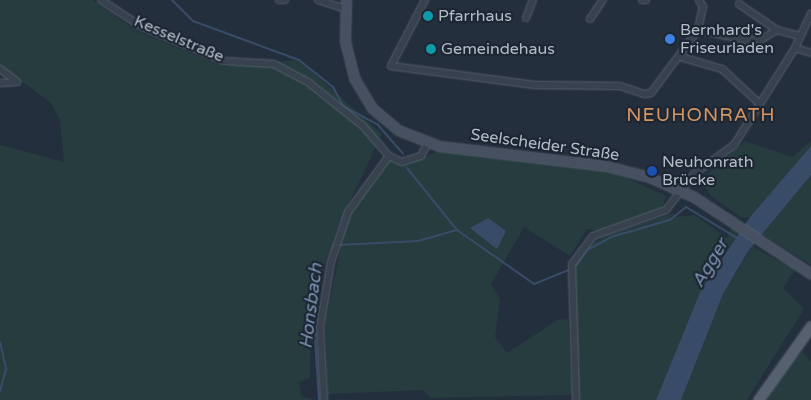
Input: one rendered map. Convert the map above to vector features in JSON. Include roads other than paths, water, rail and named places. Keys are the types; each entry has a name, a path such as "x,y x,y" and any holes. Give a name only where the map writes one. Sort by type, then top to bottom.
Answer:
{"main road":[{"path":"759,400 811,327"}],"street":[{"name":"Kesselstraße","path":"101,0 142,27 223,61 274,64 308,82 363,126 389,156"},
{"path":"279,0 285,0"},
{"path":"318,0 346,5"},
{"path":"425,0 391,66 535,85 620,86 651,93 681,57 698,30 703,8 699,0"},
{"path":"526,18 533,0"},
{"path":"590,19 603,0"},
{"path":"739,4 778,30 800,36"},
{"name":"Seelscheider Straße","path":"346,5 348,56 365,97 398,130 428,142 612,167 682,190 726,216 811,274"},
{"path":"576,400 572,264 593,236 658,216 694,174 734,145 795,48 811,13"},
{"path":"698,30 747,40 778,30"},
{"path":"795,48 811,52"},
{"path":"681,57 722,69 759,103"},
{"path":"0,69 16,82 0,84"},
{"path":"324,400 320,327 331,262 348,212 389,156 402,162 421,156 428,142"}],"water":[{"path":"811,146 811,175 749,250 723,294 681,400 656,400 701,290 750,217"},
{"path":"488,218 506,231 497,249 470,228"}],"waterway":[{"path":"172,0 193,21 299,60 333,87 343,106 378,125 403,154"},
{"path":"407,168 457,230"},
{"name":"Honsbach","path":"577,265 587,250 611,237 670,220 686,207 737,238"},
{"name":"Honsbach","path":"338,245 418,241 457,230 534,284 568,270"},
{"name":"Honsbach","path":"319,400 315,338 333,245"},
{"name":"Honsbach","path":"0,342 6,369 0,391"}],"place":[{"name":"Pfarrhaus","path":"428,16"},
{"name":"Bernhard's Friseurladen","path":"670,39"},
{"name":"Gemeindehaus","path":"431,49"},
{"name":"Neuhonrath Brücke","path":"652,171"}],"district":[{"name":"NEUHONRATH","path":"701,116"}],"water label":[{"name":"Agger","path":"710,263"}]}
